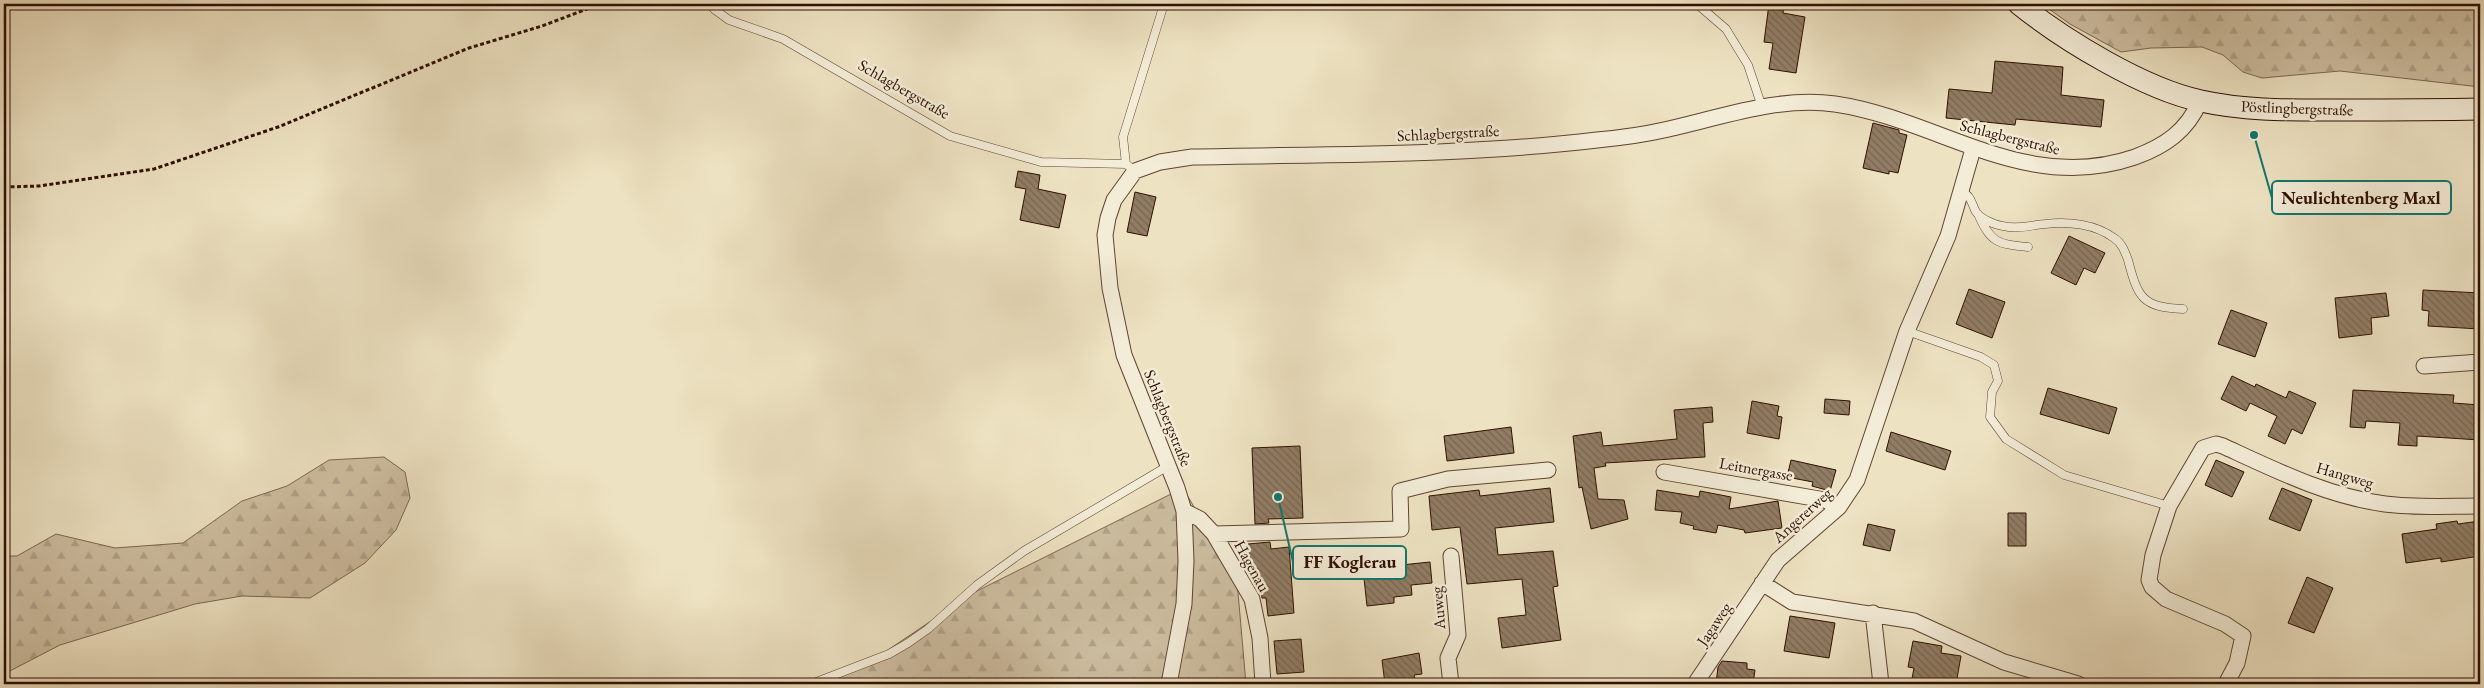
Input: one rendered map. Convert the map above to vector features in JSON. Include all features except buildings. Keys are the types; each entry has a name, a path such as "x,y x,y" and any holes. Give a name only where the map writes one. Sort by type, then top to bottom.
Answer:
{"main road":[{"name":"Pöstlingbergstraße","path":"2019,4 2041,22 2090,53 2137,77 2200,101 2264,110 2480,109"}],"street":[{"name":"Schlagbergstraße","path":"1169,684 1184,604 1186,561 1184,511 1124,355 1106,260 1108,218 1114,200 1130,168 1192,157 1405,153 1594,140 1663,130 1762,107 1811,102 1860,109 1973,149 2062,168 2079,168 2106,164 2154,150 2168,142 2190,122 2200,101"},
{"name":"Angererweg","path":"1762,583 1786,552 1840,507 1851,492 1864,465 1907,332 1941,257 1973,149"},
{"path":"2424,366 2480,362"},
{"name":"Hangweg","path":"2169,506 2198,454 2209,445 2223,446 2315,486 2360,500 2418,506 2480,506"},
{"path":"1214,534 1402,529 1400,491 1448,479 1548,470"},
{"name":"Leitnergasse","path":"1664,472 1825,500 1840,507"},
{"path":"2169,506 2149,570 2149,580 2152,587 2166,599 2225,624 2243,636 2236,663 2226,684"},
{"name":"Hagenau","path":"1184,511 1200,519 1214,534 1252,599 1260,638 1263,684"},
{"name":"Auweg","path":"1451,556 1458,635 1448,658 1451,684"},
{"path":"1762,583 1792,602 1873,613 1914,621 2004,662 2078,684"},
{"name":"Jagaweg","path":"1694,684 1762,583"},
{"path":"1873,613 1881,684"}],"lane":[{"path":"1130,168 1122,138 1164,4"},
{"path":"1697,4 1726,29 1748,64 1762,107"},
{"name":"Schlagbergstraße","path":"712,7 729,20 783,39 950,136 1042,162 1130,168"},
{"path":"1961,191 1971,199 1988,233 1997,243 2028,247"},
{"path":"1977,212 1991,222 2006,227 2072,223 2104,232 2121,244 2135,286 2145,301 2161,308 2183,309"},
{"path":"1907,332 1981,357 1994,365 1998,381 1992,392 1990,417 2006,439 2028,454 2064,475 2169,506"},
{"path":"811,684 880,658 908,643 928,629 977,585 1024,550 1168,466"}],"path":[{"path":"4,188 39,186 154,169 243,137 278,127 469,48 542,26 600,4"},
{"path":"651,4 712,7"}],"green space":[{"path":"2042,4 2480,4 2480,87 2340,71 2262,78 2243,72 2223,55 2202,47 2151,48 2121,52 2070,24"},
{"path":"384,457 405,472 410,498 396,530 365,563 310,598 242,596 195,604 60,645 4,674 4,556 17,556 56,534 115,548 183,543 242,501 287,486 329,460"},
{"path":"1183,488 1237,581 1246,684 804,684 885,652 971,594"}],"place":[{"name":"Neulichtenberg Maxl","path":"2254,135"},
{"name":"FF Koglerau","path":"1278,497"}]}
